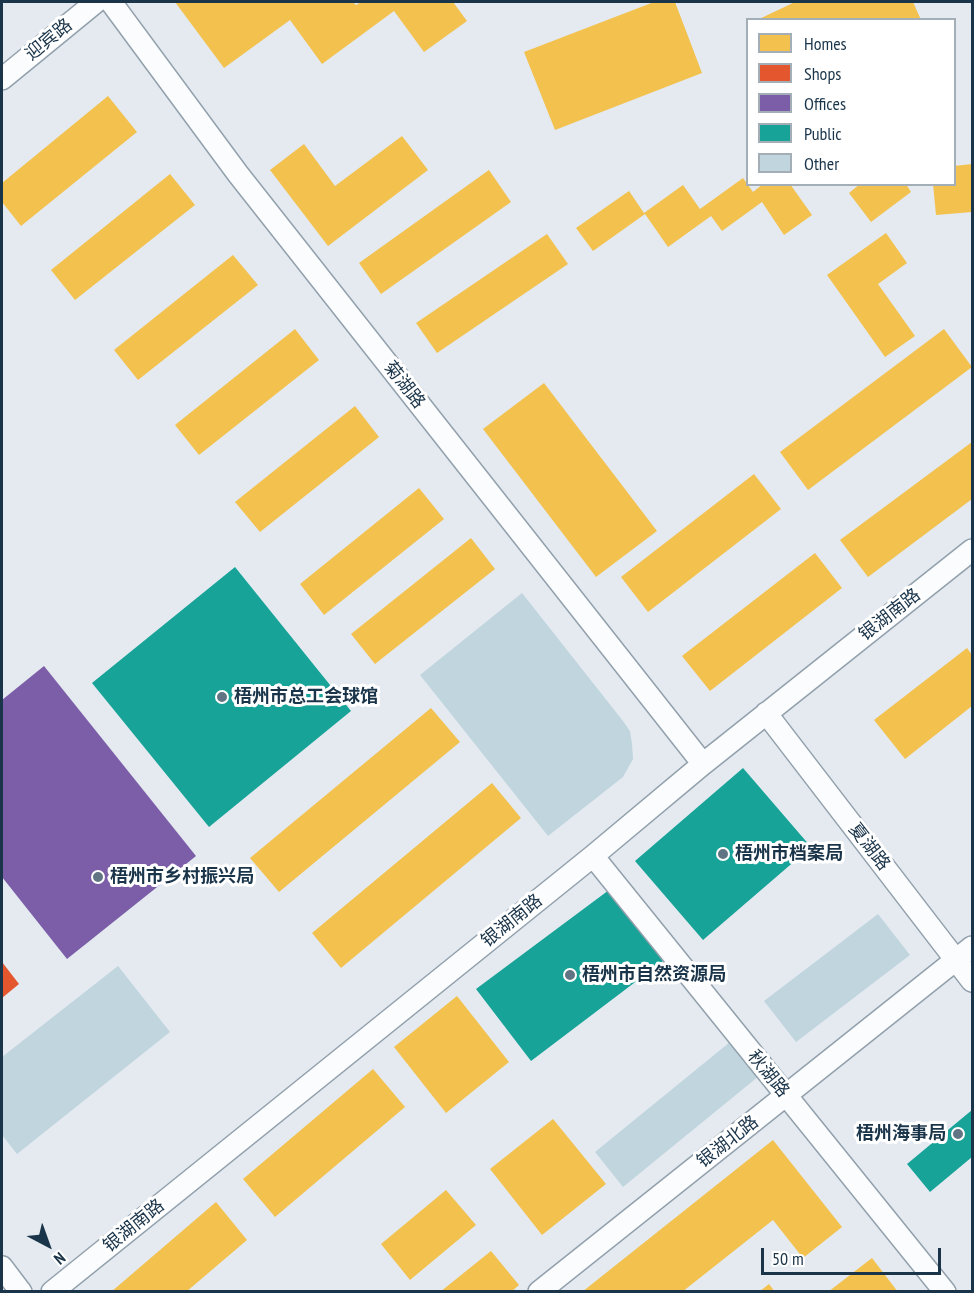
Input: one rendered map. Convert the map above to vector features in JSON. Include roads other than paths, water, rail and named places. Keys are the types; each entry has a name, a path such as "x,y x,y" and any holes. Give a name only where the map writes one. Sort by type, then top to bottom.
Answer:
{"street":[{"name":"迎宾路","path":"2,79 96,2"},
{"name":"菊湖路","path":"111,2 267,210 703,764"},
{"name":"银湖南路","path":"52,1292 766,713 972,550"},
{"name":"夏湖路","path":"766,713 964,953 972,981"},
{"name":"秋湖路","path":"592,856 945,1292"},
{"name":"银湖北路","path":"539,1292 964,953"},
{"path":"2,1267 21,1292"}],"place":[{"name":"梧州市总工会球馆","path":"222,697"},
{"name":"梧州市档案局","path":"723,854"},
{"name":"梧州市乡村振兴局","path":"98,877"},
{"name":"梧州市自然资源局","path":"570,975"},
{"name":"梧州海事局","path":"958,1134"}]}
